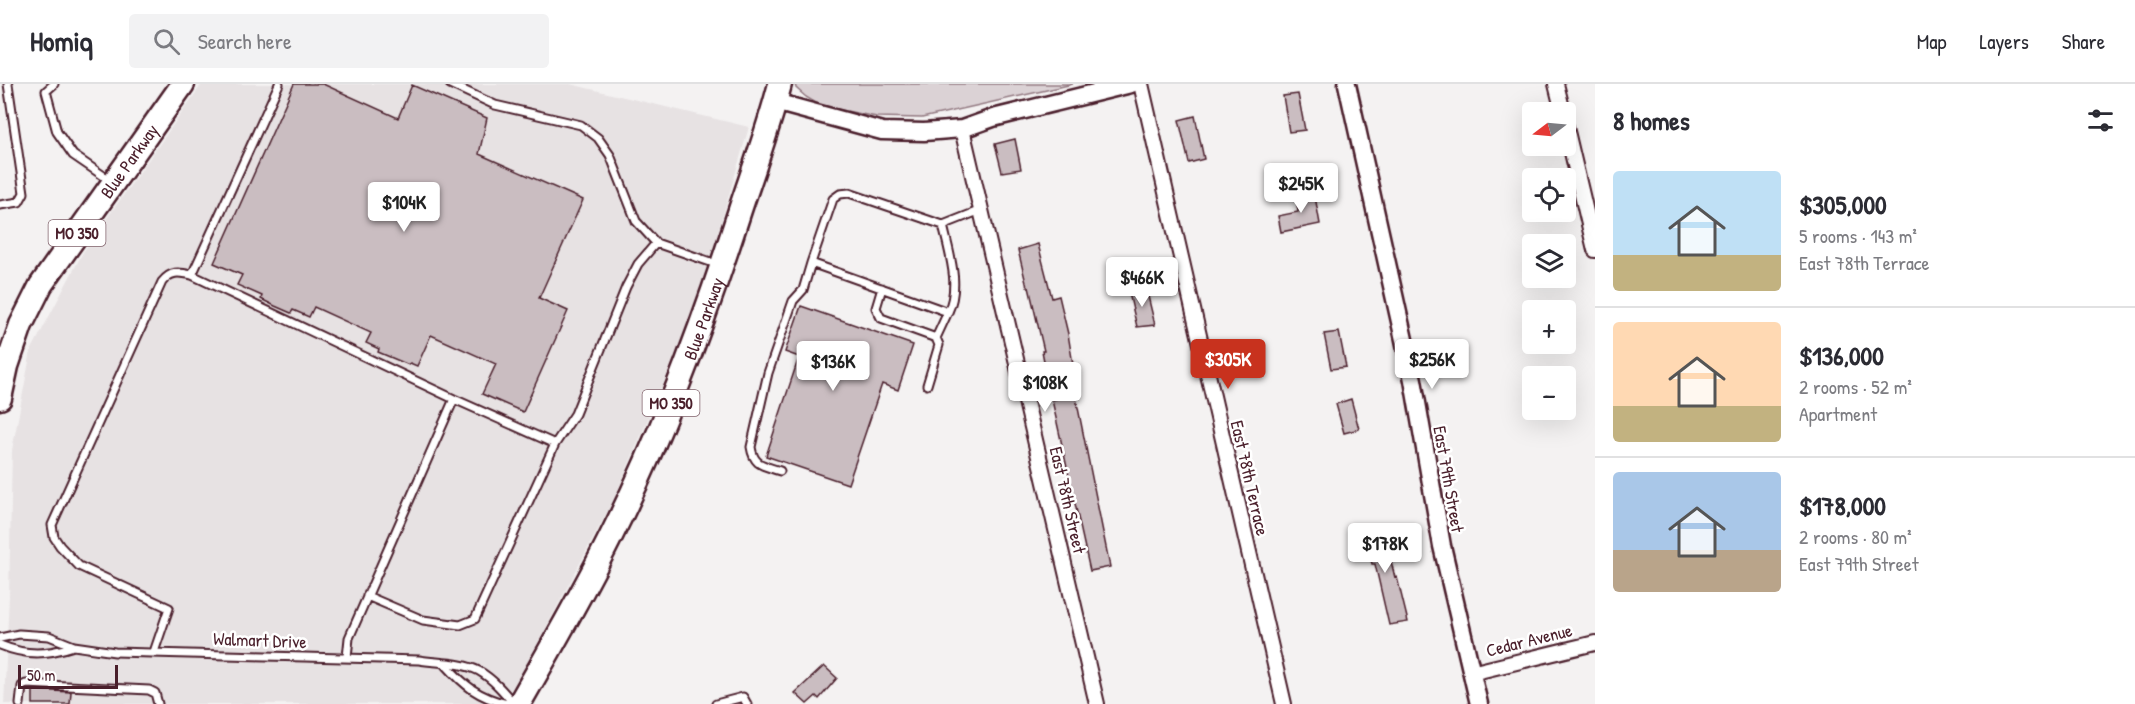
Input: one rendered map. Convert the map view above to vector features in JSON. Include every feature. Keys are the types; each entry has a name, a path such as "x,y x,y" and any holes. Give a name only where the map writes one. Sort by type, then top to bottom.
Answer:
{"highway":[{"name":"Blue Parkway","path":"1,387 21,325 41,285 183,84"},
{"name":"Blue Parkway","path":"517,704 569,616 615,528 654,444 694,348 777,93"}],"street":[{"path":"777,93 882,131 924,132 962,129 993,118 1131,84"},
{"name":"East 78th Terrace","path":"1141,84 1284,704"},
{"name":"East 79th Street","path":"1347,84 1413,380 1442,546 1479,704"},
{"path":"1556,84 1560,102"},
{"name":"East 78th Street","path":"962,129 1097,704"},
{"path":"1573,156 1595,250"},
{"name":"Cedar Avenue","path":"1471,673 1595,643"}],"lane":[{"path":"0,205 19,202 24,193 8,84"},
{"path":"44,84 57,132 73,155 113,182"},
{"path":"46,92 54,84"},
{"path":"192,275 279,84"},
{"path":"450,84 495,105 581,125 598,138 610,155 636,221 656,243 722,266"},
{"path":"780,471 758,463 751,447 768,373 793,301 803,290 833,199 840,194 849,193 943,225 981,210"},
{"path":"936,338 954,299 953,273 943,225"},
{"path":"367,596 423,620 460,625 475,619 555,444 575,414 626,287 638,264 656,243"},
{"path":"811,263 948,312"},
{"path":"154,652 169,608 80,566 60,546 54,537 52,525 162,282 169,274 178,272 192,275 454,399 555,444"},
{"path":"882,288 876,308 881,318 936,338 939,345 927,385"},
{"path":"347,657 349,638 454,399"},
{"name":"Walmart Drive","path":"0,638 19,634 49,636 74,646 115,652 419,660 463,666 480,672 517,704"},
{"name":"Walmart Drive","path":"0,645 18,652 51,654 74,646"},
{"path":"445,664 462,683 487,699 507,704"},
{"path":"20,704 22,686 26,684 149,690 155,693 158,704"},
{"path":"716,704 743,697 747,704"}],"shaded area":[{"path":"202,84 570,84 749,127 697,304 614,499 521,675 501,704 4,704 12,450 31,351 83,252"},
{"path":"795,84 1073,84 922,118 877,117 821,106 806,97 796,88"}],"building":[{"path":"294,84 323,84 398,118 412,85 487,118 479,154 583,200 539,298 568,311 523,412 482,394 496,364 431,335 417,366 410,363 409,365 378,352 379,349 366,343 371,333 314,307 309,317 275,306 261,299 262,296 237,285 242,275 214,263"},
{"path":"1298,94 1305,130 1289,132 1283,96"},
{"path":"1195,116 1204,159 1189,163 1179,120"},
{"path":"1015,139 1021,169 1002,172 995,144"},
{"path":"1314,191 1320,224 1281,232 1278,216 1298,212 1296,196"},
{"path":"1038,244 1052,298 1059,296 1068,334 1076,383 1073,383 1110,567 1090,571 1052,400 1056,399 1049,365 1045,366 1042,351 1044,351 1018,250"},
{"path":"1146,288 1155,325 1137,327 1129,293"},
{"path":"801,306 913,345 898,390 882,384 848,484 766,456 799,357 785,352"},
{"path":"1339,332 1346,367 1331,369 1324,334"},
{"path":"1351,399 1359,429 1344,433 1336,404"},
{"path":"1383,527 1408,622 1389,625 1375,564 1372,564 1367,545 1360,546 1357,533"},
{"path":"824,666 837,678 819,699 816,696 807,704 795,693"},
{"path":"33,690 71,692 70,704 33,704"}]}
